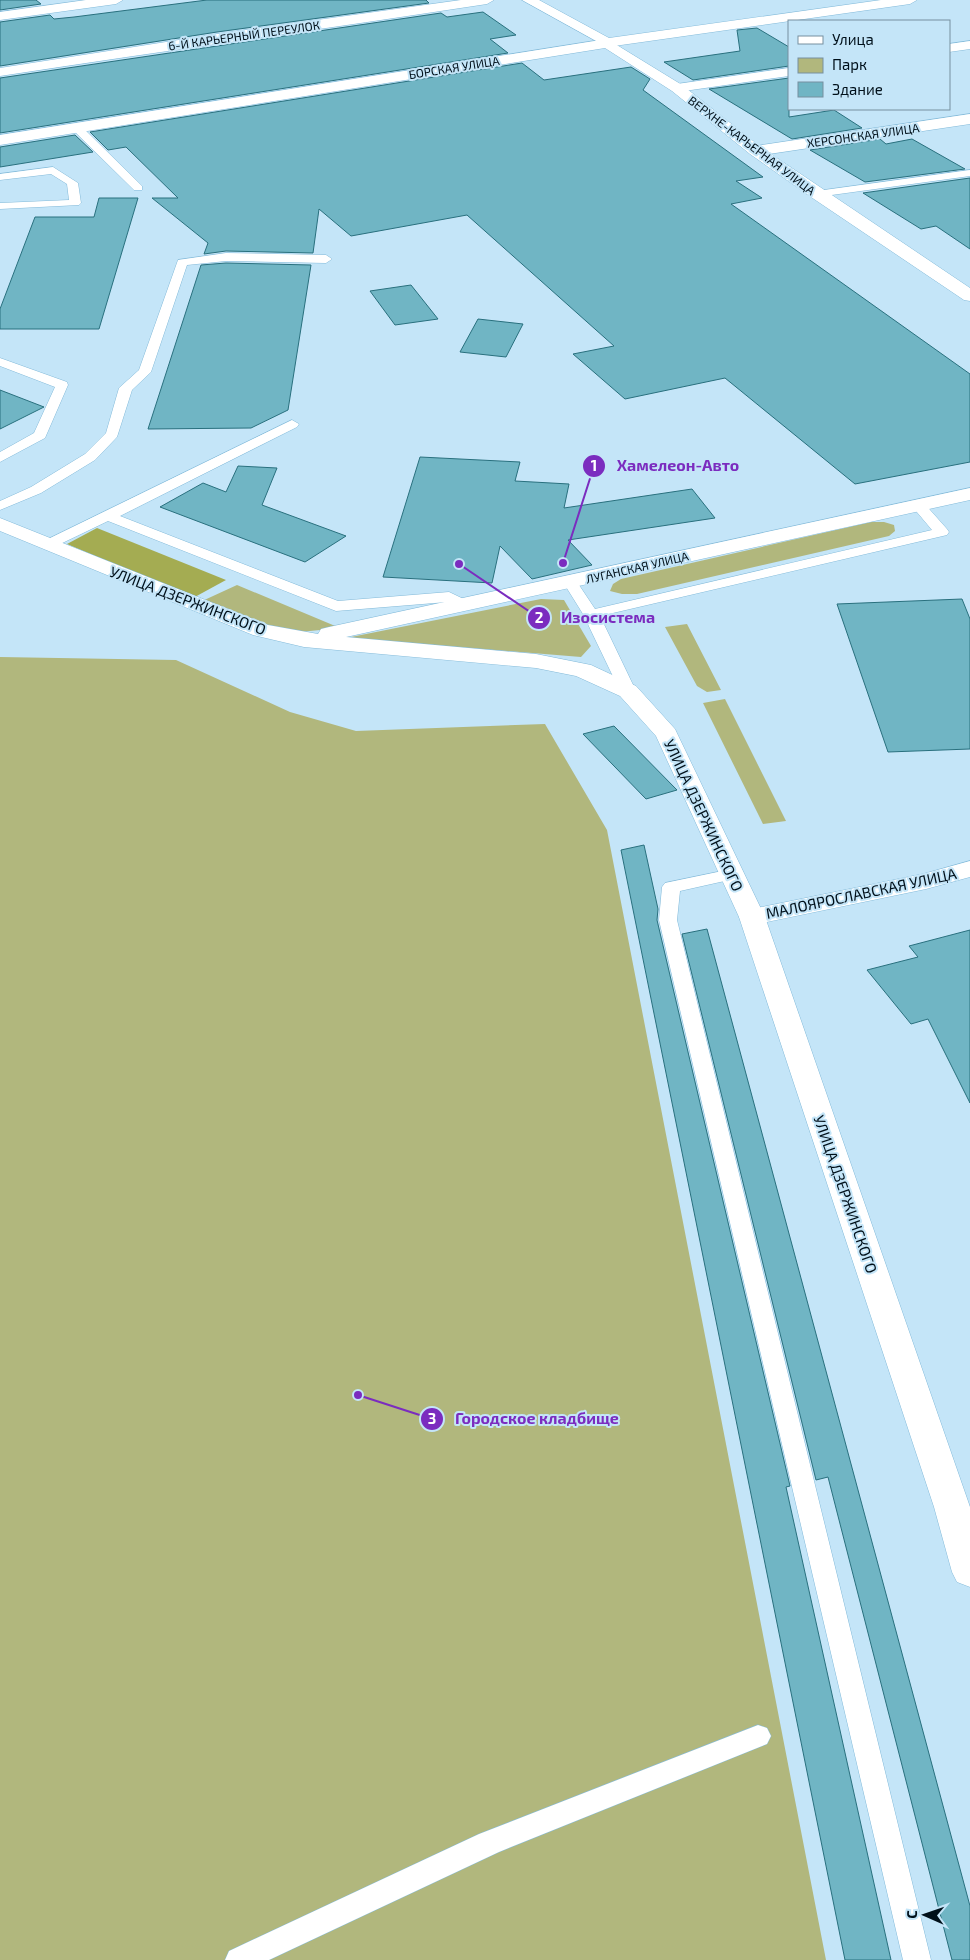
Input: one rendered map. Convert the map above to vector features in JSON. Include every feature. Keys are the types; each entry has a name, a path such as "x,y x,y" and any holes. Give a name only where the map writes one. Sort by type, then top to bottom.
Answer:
{"street":[{"path":"0,16 116,0"},
{"name":"6-Й КАРЬЕРНЫЙ ПЕРЕУЛОК","path":"0,72 208,39 371,18 487,0"},
{"name":"ВЕРХНЕ-КАРЬЕРНАЯ УЛИЦА","path":"529,0 568,14 607,43 677,88 756,151 817,194 970,296"},
{"name":"БОРСКАЯ УЛИЦА","path":"0,140 607,43 910,0"},
{"path":"950,48 970,45"},
{"path":"677,88 788,72"},
{"name":"ХЕРСОНСКАЯ УЛИЦА","path":"756,151 970,119"},
{"name":"ЛУГАНСКАЯ УЛИЦА","path":"304,640 970,494"},
{"name":"УЛИЦА ДЗЕРЖИНСКОГО","path":"0,524 222,616 261,630 304,640 536,661 583,670 628,691 667,734 752,917 961,1506 970,1572"},
{"name":"МАЛОЯРОСЛАВСКАЯ УЛИЦА","path":"752,917 926,882 970,869"}],"lane":[{"path":"76,128 138,188"},
{"path":"0,177 53,170 72,182 75,203 0,206"},
{"path":"817,194 970,173"},
{"path":"0,506 36,490 90,458 112,434 126,388 145,372 182,262 226,257 326,258"},
{"path":"0,362 62,386 40,435 0,458"},
{"path":"50,544 292,424"},
{"path":"591,614 942,532 918,505"},
{"path":"108,516 336,606 449,597 466,605"},
{"path":"570,582 591,614 628,691"},
{"path":"732,874 670,887 668,920 917,1960"},
{"path":"239,1960 489,1843 758,1736"}],"green space":[{"path":"871,522 884,522 894,525 895,531 889,536 637,594 622,594 610,591 613,584 621,579"},
{"path":"97,528 226,580 193,598 67,544"},
{"path":"237,585 340,628 290,633 264,627 200,602"},
{"path":"541,599 564,600 591,646 581,657 346,638"},
{"path":"687,624 721,690 707,692 697,686 665,627"},
{"path":"0,657 176,660 290,712 356,731 545,724 607,830 826,1960 0,1960"},
{"path":"725,699 786,821 763,824 703,703"}],"building":[{"path":"0,0 36,0 41,4 0,10"},
{"path":"207,0 426,0 429,3 217,32 0,66 0,22 50,15 54,19 74,17"},
{"path":"483,12 516,35 490,39 508,53 0,133 0,78 441,13 447,17"},
{"path":"757,28 788,46 788,66 693,80 664,62 740,51 737,30"},
{"path":"522,63 544,80 631,67 650,79 643,90 763,177 736,181 762,198 731,204 970,374 970,462 855,484 725,378 625,399 573,354 614,346 467,215 351,236 319,209 313,253 226,251 204,254 208,243 152,198 178,198 126,147 108,150 90,132"},
{"path":"788,78 789,117 834,110 862,128 792,139 709,89"},
{"path":"75,135 93,152 0,167 0,147"},
{"path":"880,139 886,144 912,139 965,169 865,182 810,150"},
{"path":"970,178 970,249 936,226 921,229 863,193"},
{"path":"99,198 138,198 99,329 0,329 0,309 35,217 94,217"},
{"path":"226,263 311,265 288,410 251,428 148,429 201,265"},
{"path":"411,285 438,319 395,325 370,291"},
{"path":"478,319 523,324 506,357 460,352"},
{"path":"0,390 44,407 0,429"},
{"path":"420,457 520,462 515,481 569,484 564,508 692,489 715,518 568,540 592,565 532,579 500,546 492,583 383,577"},
{"path":"238,466 277,468 262,505 346,536 305,562 160,507 203,483 226,492"},
{"path":"962,599 970,619 970,749 888,752 837,604"},
{"path":"614,726 677,790 646,799 583,734"},
{"path":"644,845 658,909 657,920 790,1486 786,1487 891,1960 845,1960 621,850"},
{"path":"707,929 970,1906 970,1960 952,1960 828,1477 816,1480 682,934"},
{"path":"970,930 970,1103 928,1019 911,1024 867,970 918,957 909,946"}],"place":[{"name":"Хамелеон-Авто","path":"563,563"},
{"name":"Изосистема","path":"459,564"},
{"name":"Городское кладбище","path":"358,1395"}]}
